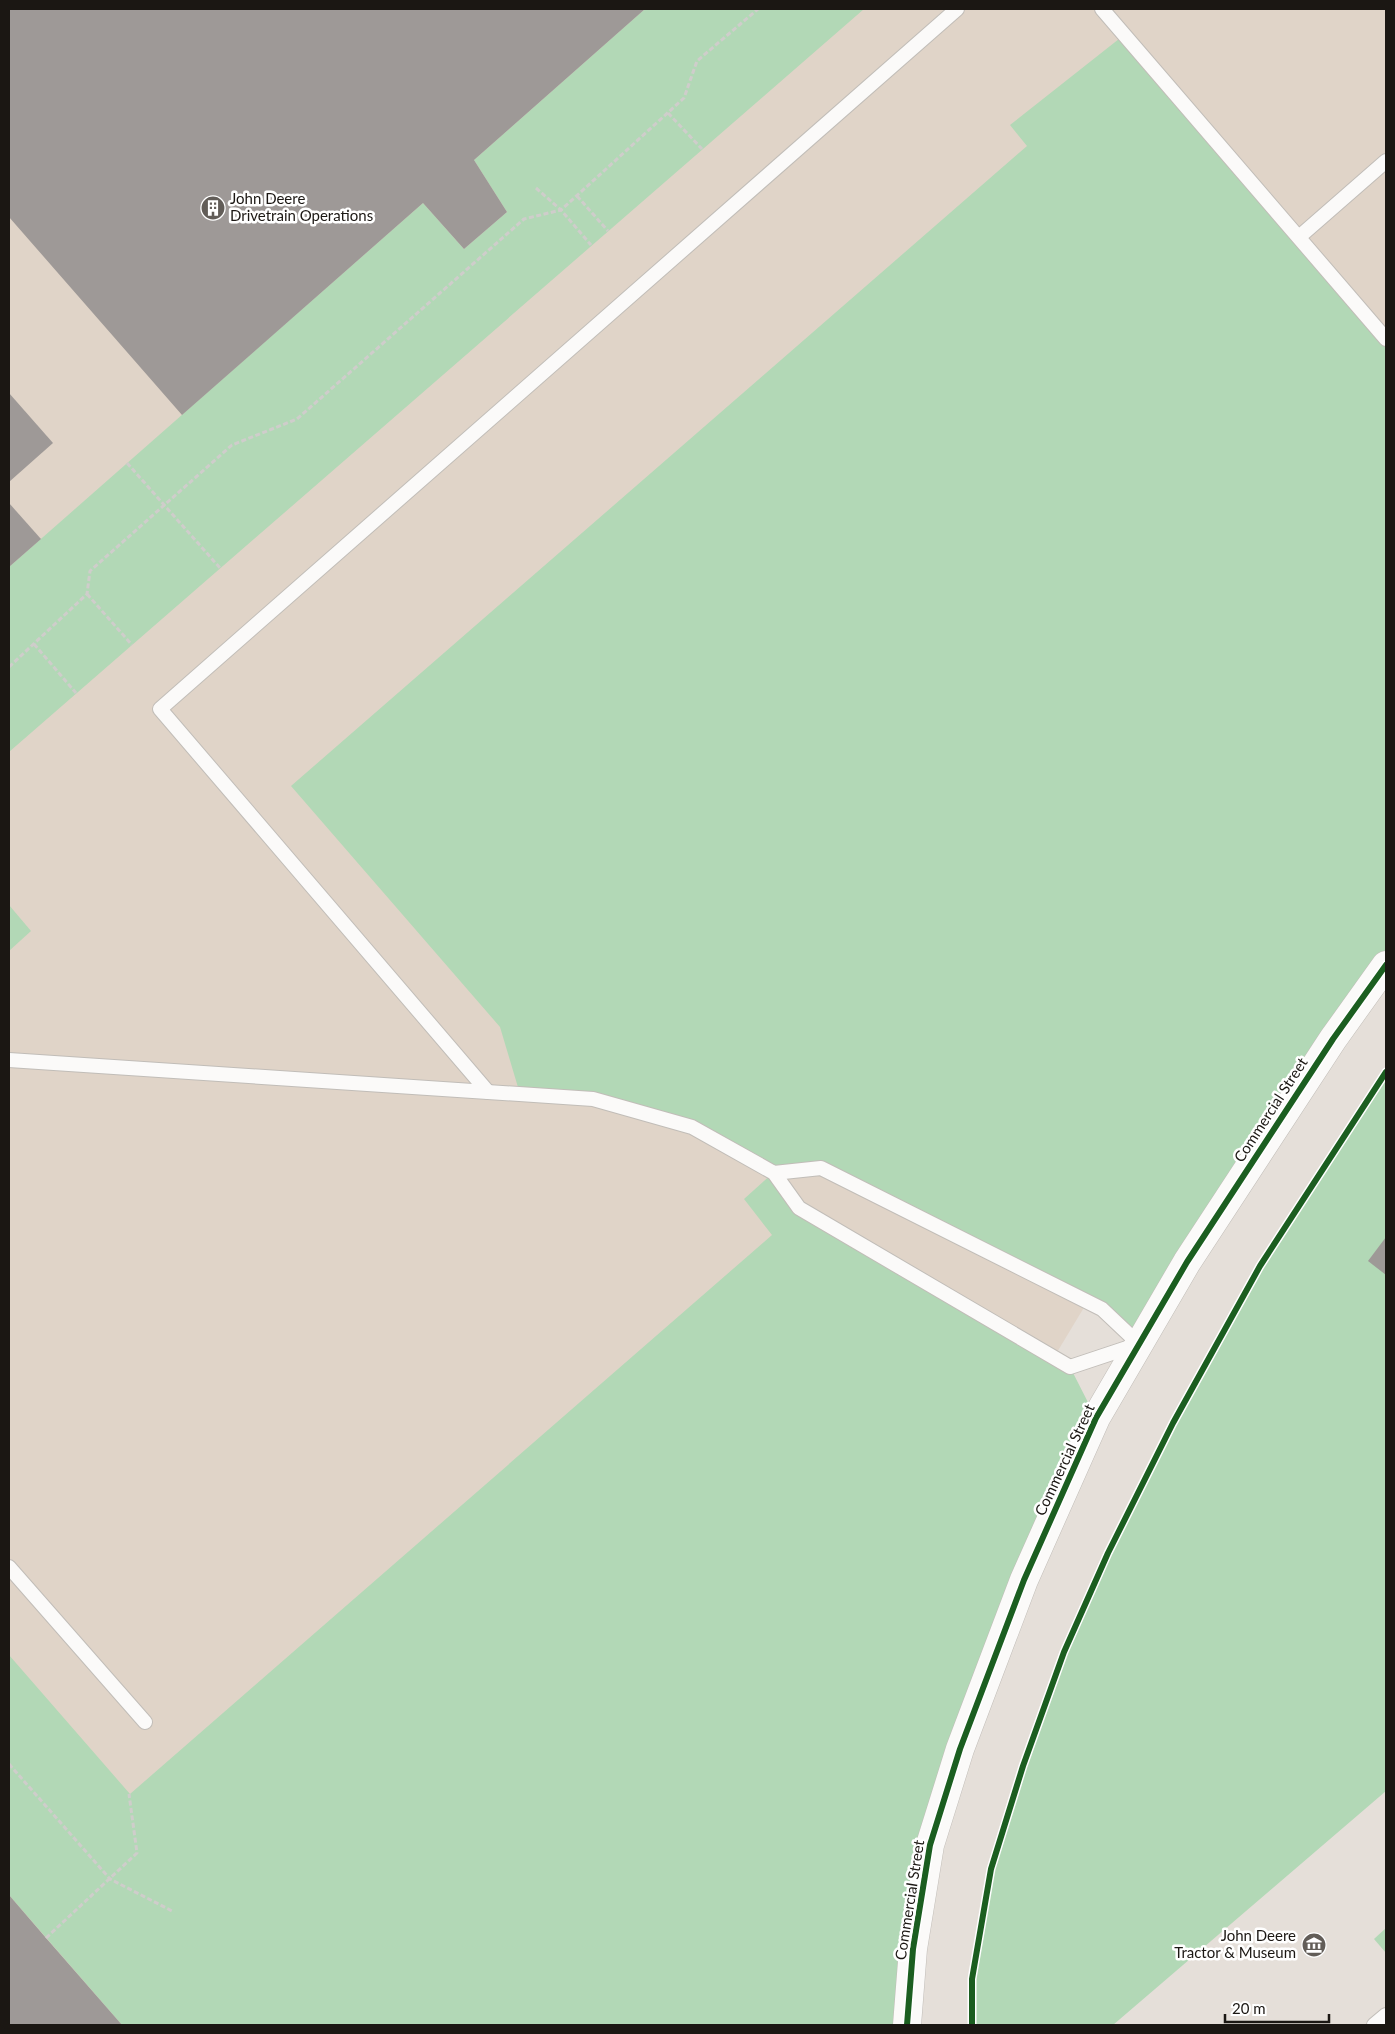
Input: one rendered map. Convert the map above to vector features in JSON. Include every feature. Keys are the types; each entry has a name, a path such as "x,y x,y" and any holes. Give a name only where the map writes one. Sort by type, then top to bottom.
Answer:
{"street":[{"name":"Commercial Street","path":"908,2025 913,1949 930,1845 960,1749 1024,1580 1096,1418 1187,1262 1333,1038 1386,965"}],"lane":[{"path":"488,1092 160,708 957,9"},
{"path":"1102,9 1386,339"},
{"path":"1299,237 1386,161"},
{"path":"9,1060 593,1099 692,1127 774,1173 798,1208 1070,1367 1139,1344 1102,1309 821,1168 774,1173"},
{"path":"9,1567 145,1722"},
{"path":"1374,2025 1386,2015"}],"path":[{"path":"9,668 87,594 90,571 164,504 232,445 297,419 524,219 560,210 684,98 697,61 758,9"},
{"path":"668,113 702,149"},
{"path":"536,188 560,210 591,245"},
{"path":"576,196 608,231"},
{"path":"127,463 220,568"},
{"path":"87,594 132,645"},
{"path":"34,644 76,693"},
{"path":"9,1764 110,1878 174,1912"},
{"path":"46,1938 137,1853 129,1794"}],"shaded area":[{"path":"9,9 1386,9 1386,845 1270,999 942,1543 851,2025 9,2025"}],"green space":[{"path":"645,9 864,9 9,752 9,567 423,203 464,249 507,212 474,160"},
{"path":"1124,35 1386,339 1386,965 1139,1344 1101,1309 821,1168 774,1173 799,1208 1070,1367 1096,1418 959,1749 907,2025 122,2025 9,1895 9,1655 130,1794 772,1235 744,1199 773,1173 692,1127 590,1102 520,1094 500,1027 291,786 1027,146 1010,125"},
{"path":"9,905 31,931 9,951"},
{"path":"1386,1080 1386,1791 1113,2025 974,2025 976,1958 991,1869 1018,1782 1050,1690 1090,1594 1167,1435 1207,1370 1260,1266"},
{"path":"1386,1928 1386,1953 1374,1939"}],"building":[{"name":"John Deere Drivetrain Operations","path":"9,9 645,9 474,160 507,212 464,249 423,203 182,415 9,217"},
{"path":"9,393 53,443 9,482"},
{"path":"9,503 41,539 9,567"},
{"path":"1386,1237 1386,1275 1368,1261"},
{"path":"9,1895 46,1938 122,2025 9,2025"}],"cycle path":[{"path":"907,2025 913,1949 930,1845 960,1749 1024,1580 1096,1418 1187,1262 1333,1039 1386,965"},
{"path":"972,2025 972,1979 991,1869 1023,1766 1064,1652 1108,1553 1173,1423 1260,1266 1386,1072"}],"place":[{"name":"John Deere Drivetrain Operations","path":"213,208"},
{"name":"John Deere Tractor & Museum","path":"1314,1945"}]}
